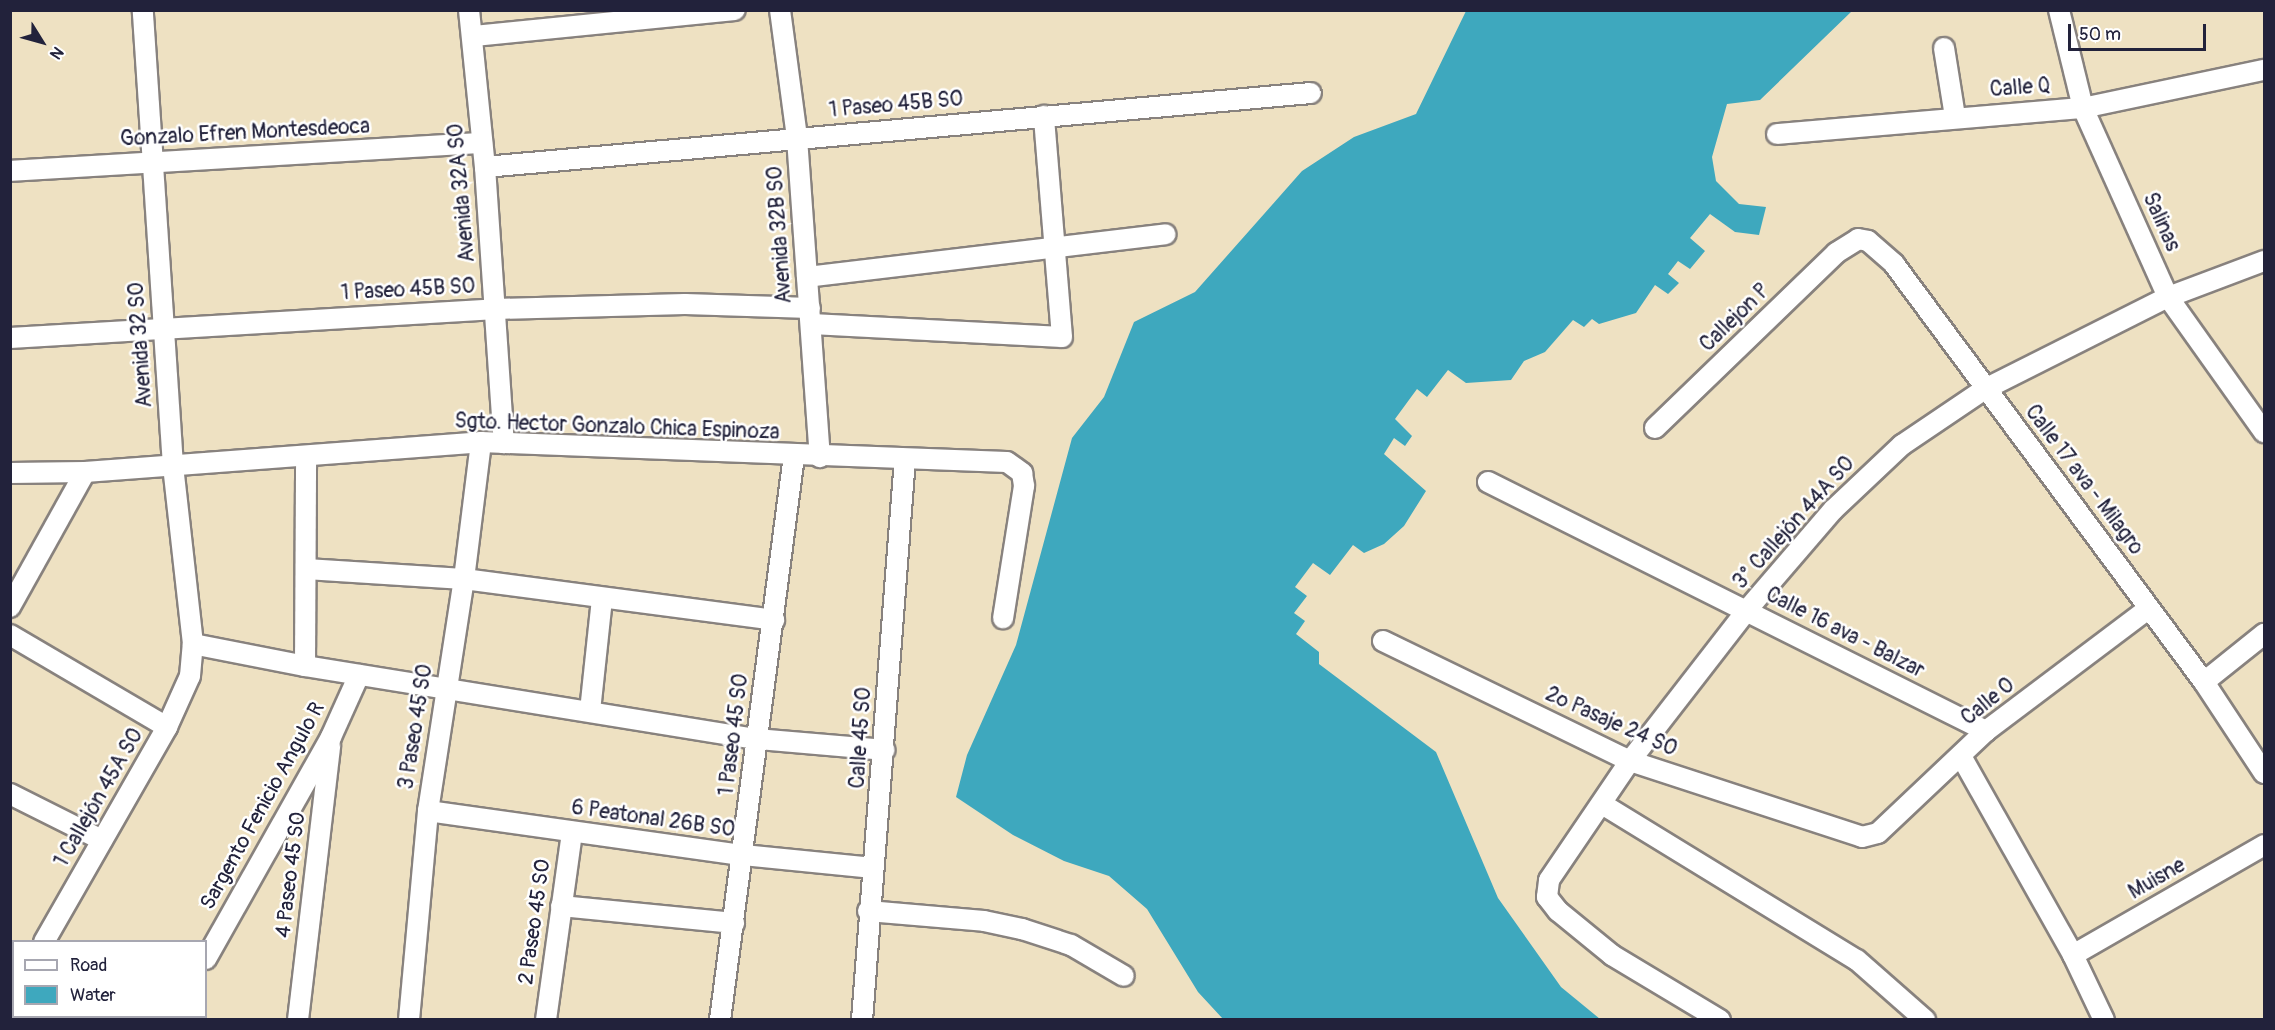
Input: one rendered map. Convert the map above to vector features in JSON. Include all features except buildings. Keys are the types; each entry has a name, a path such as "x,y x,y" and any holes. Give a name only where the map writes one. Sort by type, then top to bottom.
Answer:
{"street":[{"name":"Avenida 32 SO","path":"143,10 173,466 193,644 190,676"},
{"name":"Avenida 32A SO","path":"470,10 485,167 504,444"},
{"path":"474,36 735,10"},
{"name":"Avenida 32B SO","path":"780,10 797,138 820,458"},
{"name":"Salinas","path":"2060,10 2083,108 2168,297 2265,432"},
{"path":"1944,48 1954,117"},
{"name":"Calle Q","path":"1777,134 1954,117 2083,108 2265,70"},
{"name":"1 Paseo 45B SO","path":"485,167 1311,93"},
{"path":"1044,116 1058,248"},
{"name":"Gonzalo Efren Montesdeoca","path":"10,171 482,143"},
{"path":"807,277 1165,234"},
{"name":"Calle 17 ava - Milagro","path":"1848,243 1858,239 1868,242 1885,254 2204,682 2265,773"},
{"name":"Callejon P","path":"1655,428 1848,243"},
{"name":"1 Paseo 45B SO","path":"10,338 496,309 685,304 1062,337 1058,248"},
{"name":"3° Callejón 44A SO","path":"1720,1020 1612,955 1567,918 1547,897 1549,880 1630,761 1747,610 1833,510 1902,445 1985,389 2168,297 2265,261"},
{"name":"Sgto. Hector Gonzalo Chica Espinoza","path":"10,473 85,472 481,442 820,458 1007,462 1022,472 1024,486 1003,618"},
{"name":"3 Paseo 45 SO","path":"409,1020 428,811 445,690 465,579 481,442"},
{"name":"1 Paseo 45 SO","path":"720,1020 744,855 794,456"},
{"path":"305,666 306,457"},
{"name":"Calle 45 SO","path":"862,1020 868,911 885,750 905,459"},
{"path":"11,606 85,472"},
{"name":"Calle 16 ava - Balzar","path":"1488,482 1986,731"},
{"path":"306,569 465,579 602,599 774,620"},
{"path":"590,711 602,599"},
{"name":"Calle O","path":"1862,837 1878,833 1986,731 2149,608"},
{"path":"2204,682 2265,634"},
{"path":"10,635 167,727"},
{"name":"2º Pasaje 24 SO","path":"1383,640 1630,761 1862,837"},
{"path":"193,644 445,690 757,739 885,750"},
{"name":"Sargento Fenicio Angulo R","path":"207,957 331,737 359,675"},
{"name":"1 Callejón 45A SO","path":"45,940 167,727 190,676"},
{"name":"4 Paseo 45 SO","path":"298,1020 331,737"},
{"path":"1961,756 2073,955 2104,1020"},
{"path":"10,794 102,840"},
{"path":"1602,804 1857,960 1925,1020"},
{"name":"6 Peatonal 26B SO","path":"428,811 744,855 873,868"},
{"name":"2 Paseo 45 SO","path":"546,1020 572,832"},
{"name":"Muisne","path":"2073,955 2265,845"},
{"path":"561,906 734,923"},
{"path":"868,911 984,921 1022,929 1071,945 1124,976"}],"water":[{"path":"1466,11 1852,11 1760,100 1727,104 1712,157 1716,181 1739,204 1766,207 1759,235 1735,232 1710,214 1690,238 1705,251 1690,269 1678,261 1668,274 1679,283 1668,294 1655,285 1636,313 1599,324 1592,319 1584,327 1573,320 1545,352 1524,361 1511,380 1466,383 1448,370 1427,397 1417,389 1395,419 1412,436 1405,446 1394,438 1384,454 1426,491 1404,526 1384,544 1364,553 1353,545 1330,575 1313,563 1295,587 1307,596 1294,613 1305,621 1296,634 1319,652 1319,664 1436,752 1498,898 1561,987 1600,1019 1223,1019 1198,992 1147,909 1109,876 1064,861 1013,835 956,797 967,755 1016,645 1072,438 1104,397 1134,322 1195,292 1302,171 1354,137 1416,114"}]}
